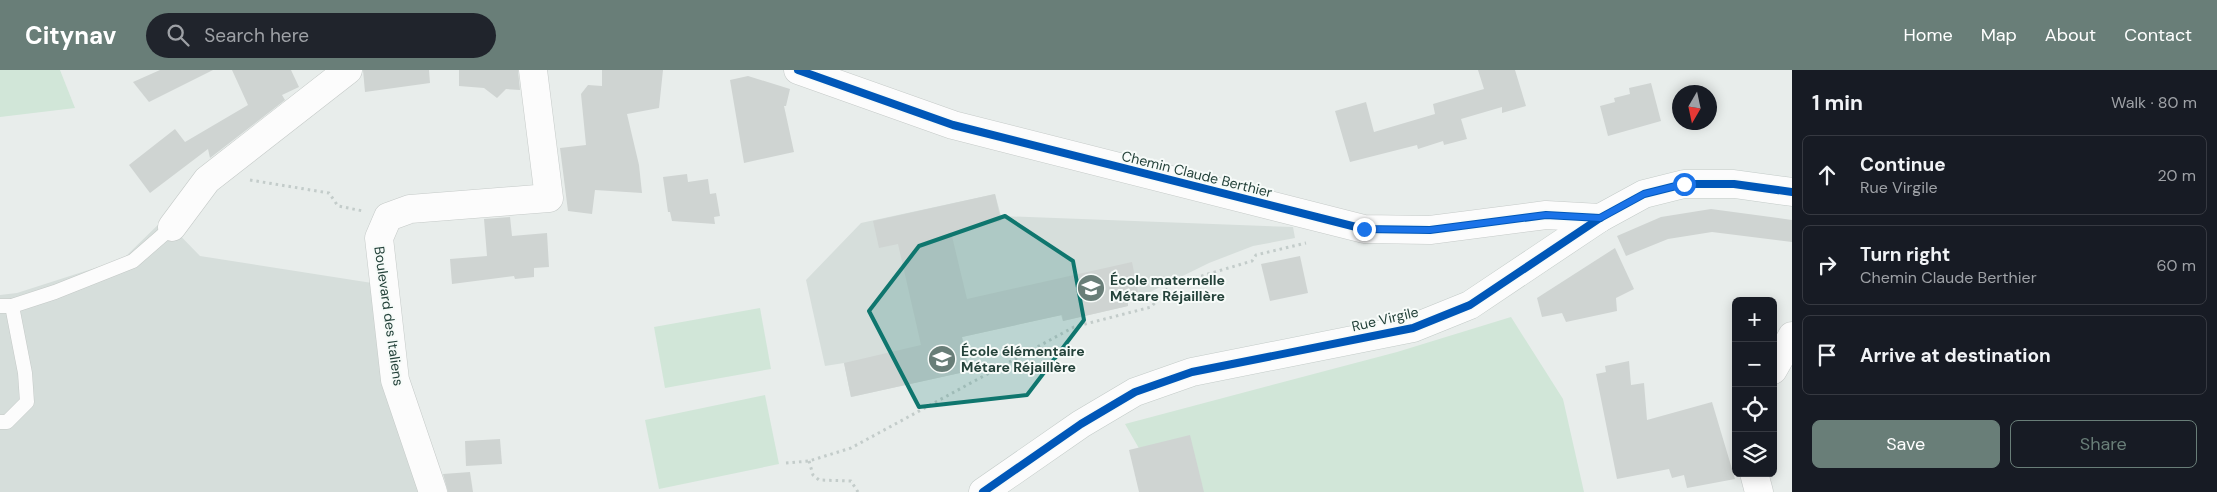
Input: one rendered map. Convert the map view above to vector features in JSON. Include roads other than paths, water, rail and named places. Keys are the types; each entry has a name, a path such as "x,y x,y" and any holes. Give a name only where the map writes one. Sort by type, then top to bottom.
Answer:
{"street":[{"path":"172,227 207,180 348,70"},
{"name":"Boulevard des Italiens","path":"434,492 395,380 379,238 388,217 410,209 549,198 533,70"},
{"name":"Chemin Claude Berthier","path":"798,70 954,125 1364,229 1430,230 1546,215 1600,218"},
{"name":"Rue Virgile","path":"983,492 1081,424 1135,392 1192,372 1413,328 1470,305 1600,218 1644,194 1684,184 1734,184 1792,192"},
{"path":"1777,363 1792,336"},
{"path":"1755,477 1759,492"}],"lane":[{"path":"0,422 7,422 27,402 25,373 6,306 55,292 133,261 172,227"}],"place":[{"name":"École maternelle Métare Réjaillère","path":"1091,288"},
{"name":"École élémentaire Métare Réjaillère","path":"942,359"}]}
